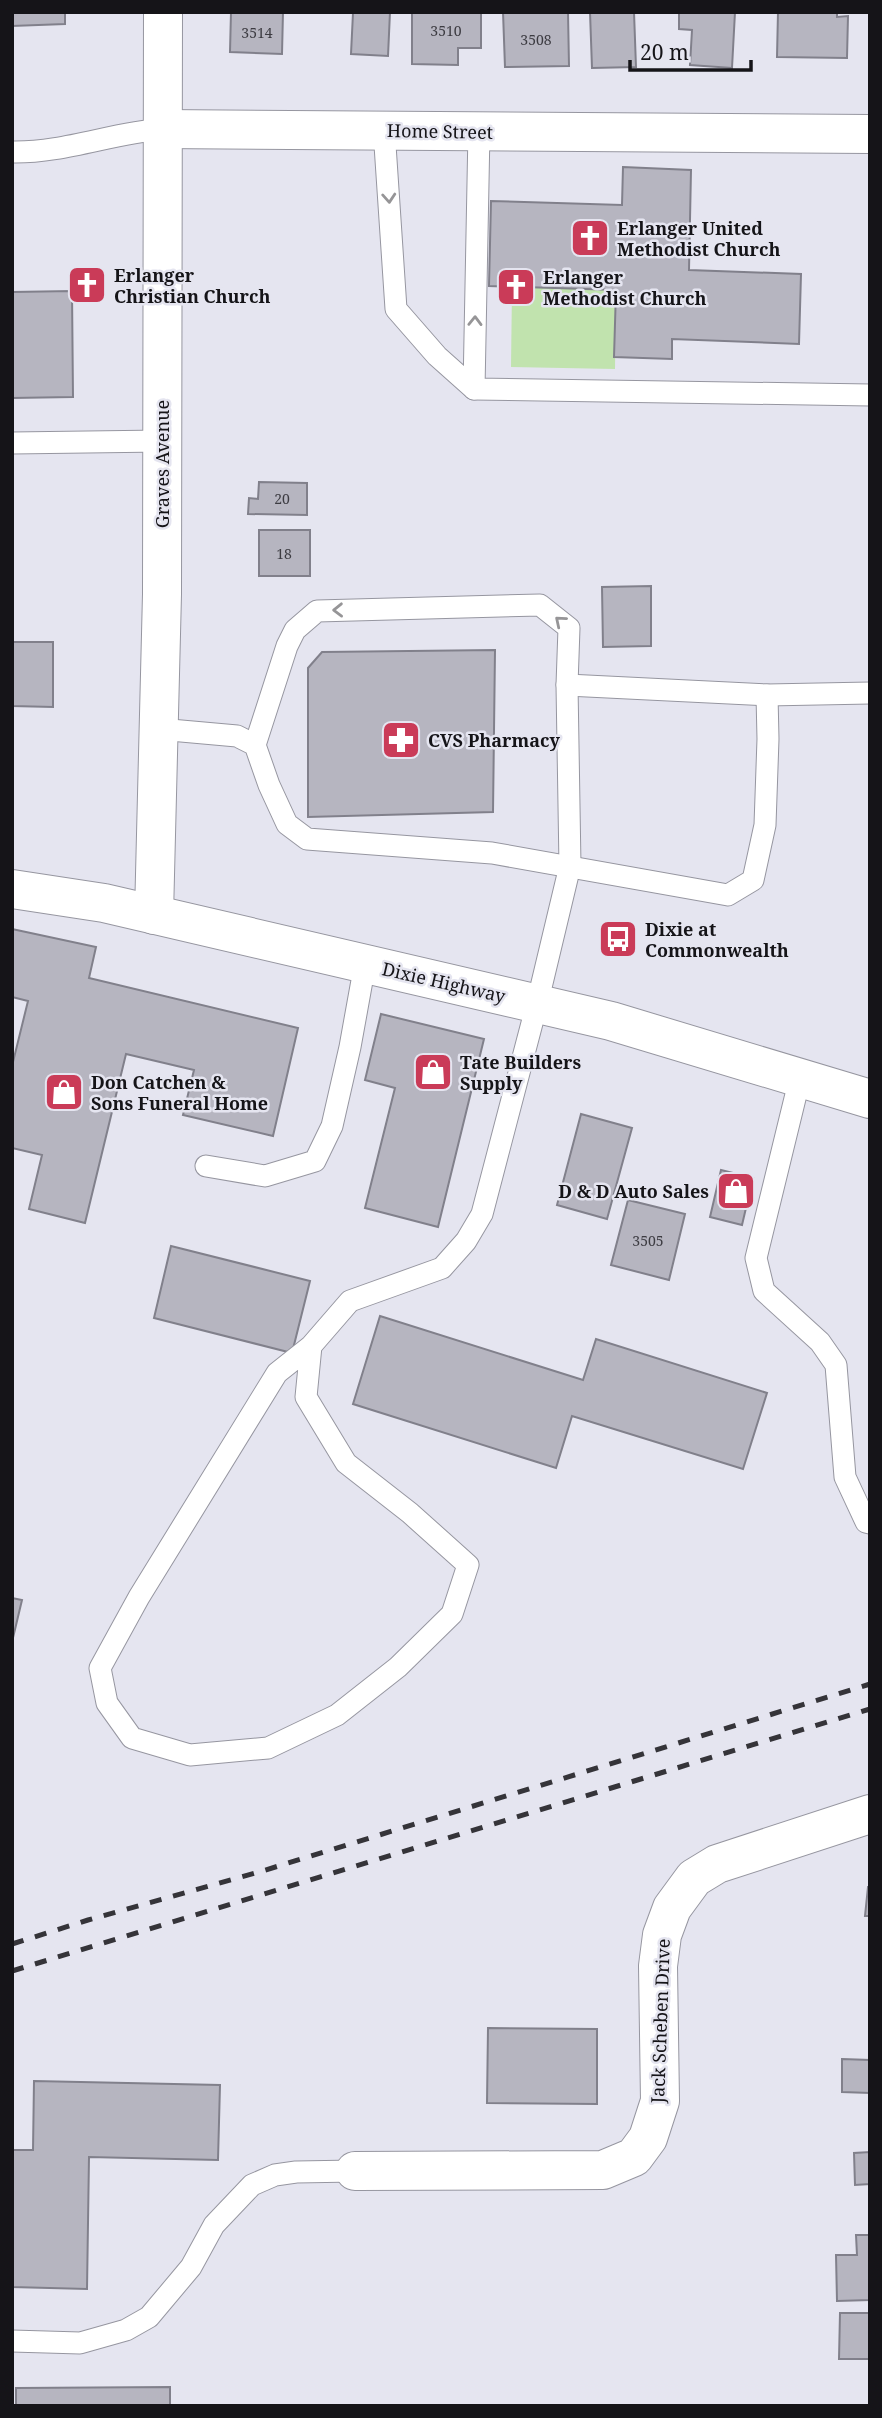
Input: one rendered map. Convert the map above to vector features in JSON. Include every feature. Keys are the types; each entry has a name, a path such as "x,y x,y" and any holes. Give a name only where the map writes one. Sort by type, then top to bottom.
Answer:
{"street":[{"name":"Graves Avenue","path":"154,915 162,594 163,12"},
{"name":"Home Street","path":"163,129 870,134"},
{"name":"Dixie Highway","path":"12,889 104,903 611,1021 870,1099"},
{"name":"Jack Scheben Drive","path":"355,2171 603,2170 634,2157 648,2138 660,2101 658,1966 662,1935 672,1908 694,1878 717,1864 870,1814"}],"lane":[{"name":"Home Street","path":"12,152 34,152 131,131 163,129"},
{"path":"384,130 396,309 437,356 474,389 870,395"},
{"path":"474,389 479,131"},
{"path":"12,443 162,441"},
{"path":"311,1346 306,1397 346,1463 410,1513 468,1565 452,1614 398,1667 337,1716 268,1748 190,1755 132,1738 107,1703 100,1668 139,1597 277,1373 311,1346 350,1301 442,1268 466,1241 482,1214 570,866 567,685 569,628 540,605 317,611 295,631 287,646 255,745 286,824 307,839 492,853 570,866 728,895 753,880 765,825 767,695"},
{"path":"567,685 767,695 870,693"},
{"path":"159,729 237,736 255,745"},
{"path":"206,1166 265,1176 315,1161 332,1126 365,964"},
{"path":"800,1078 756,1258 764,1291 820,1342 836,1365 845,1477 866,1522 870,1523"},
{"path":"12,2341 80,2343 126,2330 149,2317 191,2267 214,2225 252,2185 275,2175 296,2172 355,2171"}],"green space":[{"path":"512,287 616,290 615,369 511,367"}],"building":[{"path":"12,12 65,12 65,24 12,26"},
{"path":"231,12 283,12 282,54 230,52"},
{"path":"325,12 390,12 388,56 351,54 353,13"},
{"path":"412,12 481,12 481,48 458,48 458,65 412,64"},
{"path":"503,12 568,12 569,66 505,67"},
{"path":"590,12 634,12 636,67 592,68"},
{"path":"679,12 735,12 732,68 690,65 692,30 679,29"},
{"path":"778,12 837,12 837,17 848,16 847,58 777,57"},
{"name":"Erlanger United Methodist Church","path":"623,167 691,170 689,270 801,274 799,344 672,339 672,359 614,357 616,290 489,286 491,201 622,205"},
{"name":"Erlanger Christian Church","path":"72,291 73,397 12,398 12,292"},
{"path":"259,482 307,483 307,515 248,514 249,498 258,499"},
{"path":"259,530 310,530 310,576 259,576"},
{"path":"651,586 651,646 603,647 602,587"},
{"path":"12,642 53,642 53,707 12,706"},
{"name":"CVS Pharmacy","path":"495,650 493,812 308,817 308,668 322,652"},
{"name":"Don Catchen & Sons Funeral Home","path":"12,929 96,947 89,978 298,1028 273,1136 183,1115 194,1070 126,1054 85,1223 29,1209 42,1155 12,1148 12,1066 28,1001 12,997"},
{"path":"381,1014 484,1039 438,1227 365,1208 395,1088 365,1080"},
{"path":"581,1114 632,1128 607,1219 557,1205"},
{"path":"721,1170 753,1178 742,1225 710,1217"},
{"path":"628,1200 685,1214 669,1280 611,1265"},
{"path":"171,1246 310,1281 292,1353 154,1318"},
{"path":"380,1316 583,1380 596,1339 767,1393 743,1469 572,1416 556,1468 353,1404"},
{"path":"12,1598 22,1600 12,1642"},
{"path":"868,1887 870,1916 865,1916"},
{"path":"488,2028 597,2029 597,2104 487,2103"},
{"path":"842,2059 870,2060 870,2093 842,2092"},
{"path":"34,2081 220,2085 218,2160 89,2157 87,2289 12,2287 12,2150 33,2150"},
{"path":"870,2152 870,2184 855,2185 854,2153"},
{"path":"856,2235 870,2235 870,2300 837,2301 836,2255 857,2255"},
{"path":"840,2313 870,2313 870,2359 839,2359"},
{"path":"170,2387 170,2406 16,2406 16,2388"}],"railway":[{"path":"12,1944 259,1872 870,1684"},
{"path":"12,1971 870,1709"}],"place":[{"name":"Erlanger United Methodist Church","path":"590,238"},
{"name":"Erlanger Christian Church","path":"87,285"},
{"name":"Erlanger Methodist Church","path":"516,287"},
{"name":"CVS Pharmacy","path":"401,740"},
{"name":"Dixie at Commonwealth","path":"618,939"},
{"name":"Tate Builders Supply","path":"433,1072"},
{"name":"Don Catchen & Sons Funeral Home","path":"64,1092"},
{"name":"D & D Auto Sales","path":"736,1191"}]}
